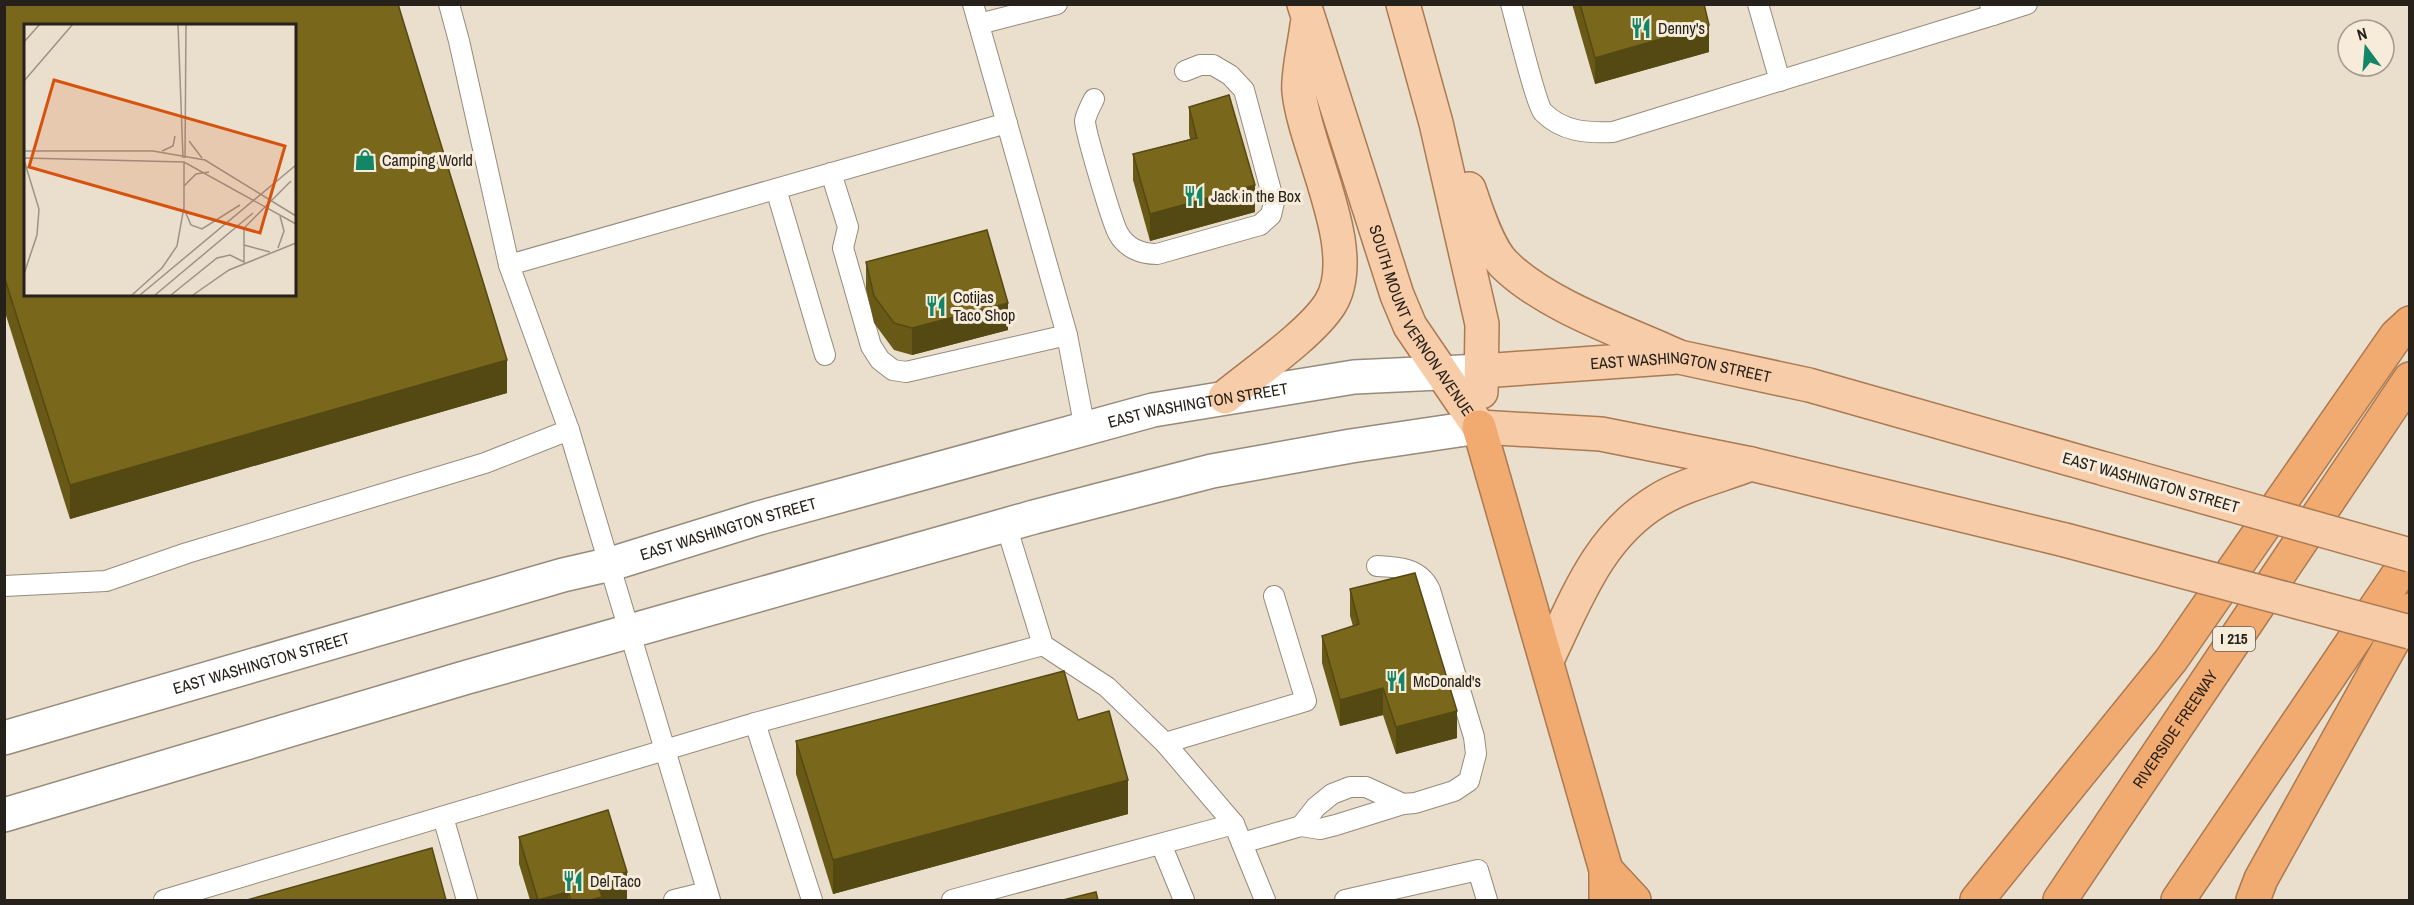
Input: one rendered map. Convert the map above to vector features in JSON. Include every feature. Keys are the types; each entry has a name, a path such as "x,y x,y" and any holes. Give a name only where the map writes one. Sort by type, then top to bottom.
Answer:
{"highway":[{"path":"1977,900 2171,660 2396,336 2409,323"},
{"name":"RIVERSIDE FREEWAY","path":"2060,900 2409,379"},
{"path":"1479,427 1547,660 1606,885 1634,900"},
{"path":"2178,900 2409,556"},
{"path":"2253,900 2261,879 2409,610"}],"main road":[{"name":"SOUTH MOUNT VERNON AVENUE","path":"1403,4 1436,123 1482,324 1479,427"},
{"name":"SOUTH MOUNT VERNON AVENUE","path":"1306,11 1397,294 1410,326 1479,427"},
{"path":"1225,397 1314,322 1330,304 1339,283 1340,246 1298,91 1306,11"},
{"path":"1436,123 1464,171 1480,222 1502,263 1544,294 1679,357"},
{"name":"EAST WASHINGTON STREET","path":"4,738 563,575 611,564 759,518 1153,410 1354,377 1482,371 1679,357 1809,385 2409,556"},
{"path":"4,815 464,678 1006,525 1212,471 1351,446 1479,427 1601,434 1751,464 2065,540 2409,632"},
{"path":"1547,660 1587,578 1605,548 1630,519 1659,499 1751,464"}],"lane":[{"path":"449,4 509,265 569,430 611,564 708,896 674,900"},
{"path":"973,4 1067,335 1085,429"},
{"path":"979,24 1057,4"},
{"path":"1511,4 1542,111 1558,123 1585,133 1613,132 1780,81 1991,10 2027,4"},
{"path":"1758,4 1780,81"},
{"path":"1094,99 1085,121 1090,142 1118,234 1132,248 1142,254 1156,254 1260,225 1271,215 1274,202 1244,90 1230,75 1213,65 1200,65 1185,71"},
{"path":"509,265 1007,123"},
{"path":"831,173 848,227 843,248 871,346 880,360 893,370 906,372 1067,335"},
{"path":"776,189 825,355"},
{"path":"4,586 106,581 187,553 485,463 569,430"},
{"path":"1006,525 1043,645 1107,687 1165,743 1234,824 1265,900"},
{"path":"1242,843 1301,826 1320,829 1403,804 1436,798 1454,791 1469,781 1476,754 1473,737 1430,590 1425,579 1398,567 1377,566"},
{"path":"1165,743 1306,701 1274,596"},
{"path":"164,900 665,749 1043,645"},
{"path":"756,723 813,900"},
{"path":"1301,826 1316,807 1332,794 1350,787 1366,787 1403,804"},
{"path":"443,817 467,900"},
{"path":"952,900 1234,824"},
{"path":"1161,844 1184,900"},
{"path":"1345,900 1478,870 1487,900"}],"building":[{"name":"Camping World","path":"4,4 398,4 507,360 70,485 4,276"},
{"path":"1580,4 1704,4 1709,25 1595,58"},
{"name":"Jack in the Box","path":"1229,95 1255,185 1150,214 1133,154 1197,138 1189,107"},
{"name":"Cotijas Taco Shop","path":"987,230 1008,303 912,328 894,323 874,296 866,262"},
{"path":"1415,573 1457,711 1396,727 1383,688 1340,700 1322,636 1359,624 1350,589"},
{"path":"1064,671 1078,720 1109,711 1128,780 833,860 796,741"},
{"path":"608,810 627,872 597,881 602,897 590,900 571,900 568,892 538,900 519,837"},
{"path":"432,848 446,900 247,900"},
{"path":"1096,892 1098,900 1063,900"}],"place":[{"name":"Denny's","path":"1641,28"},
{"name":"Camping World","path":"365,160"},
{"name":"Jack in the Box","path":"1194,196"},
{"name":"Cotijas Taco Shop","path":"936,306"},
{"name":"McDonald's","path":"1396,681"},
{"name":"Del Taco","path":"573,881"}]}
